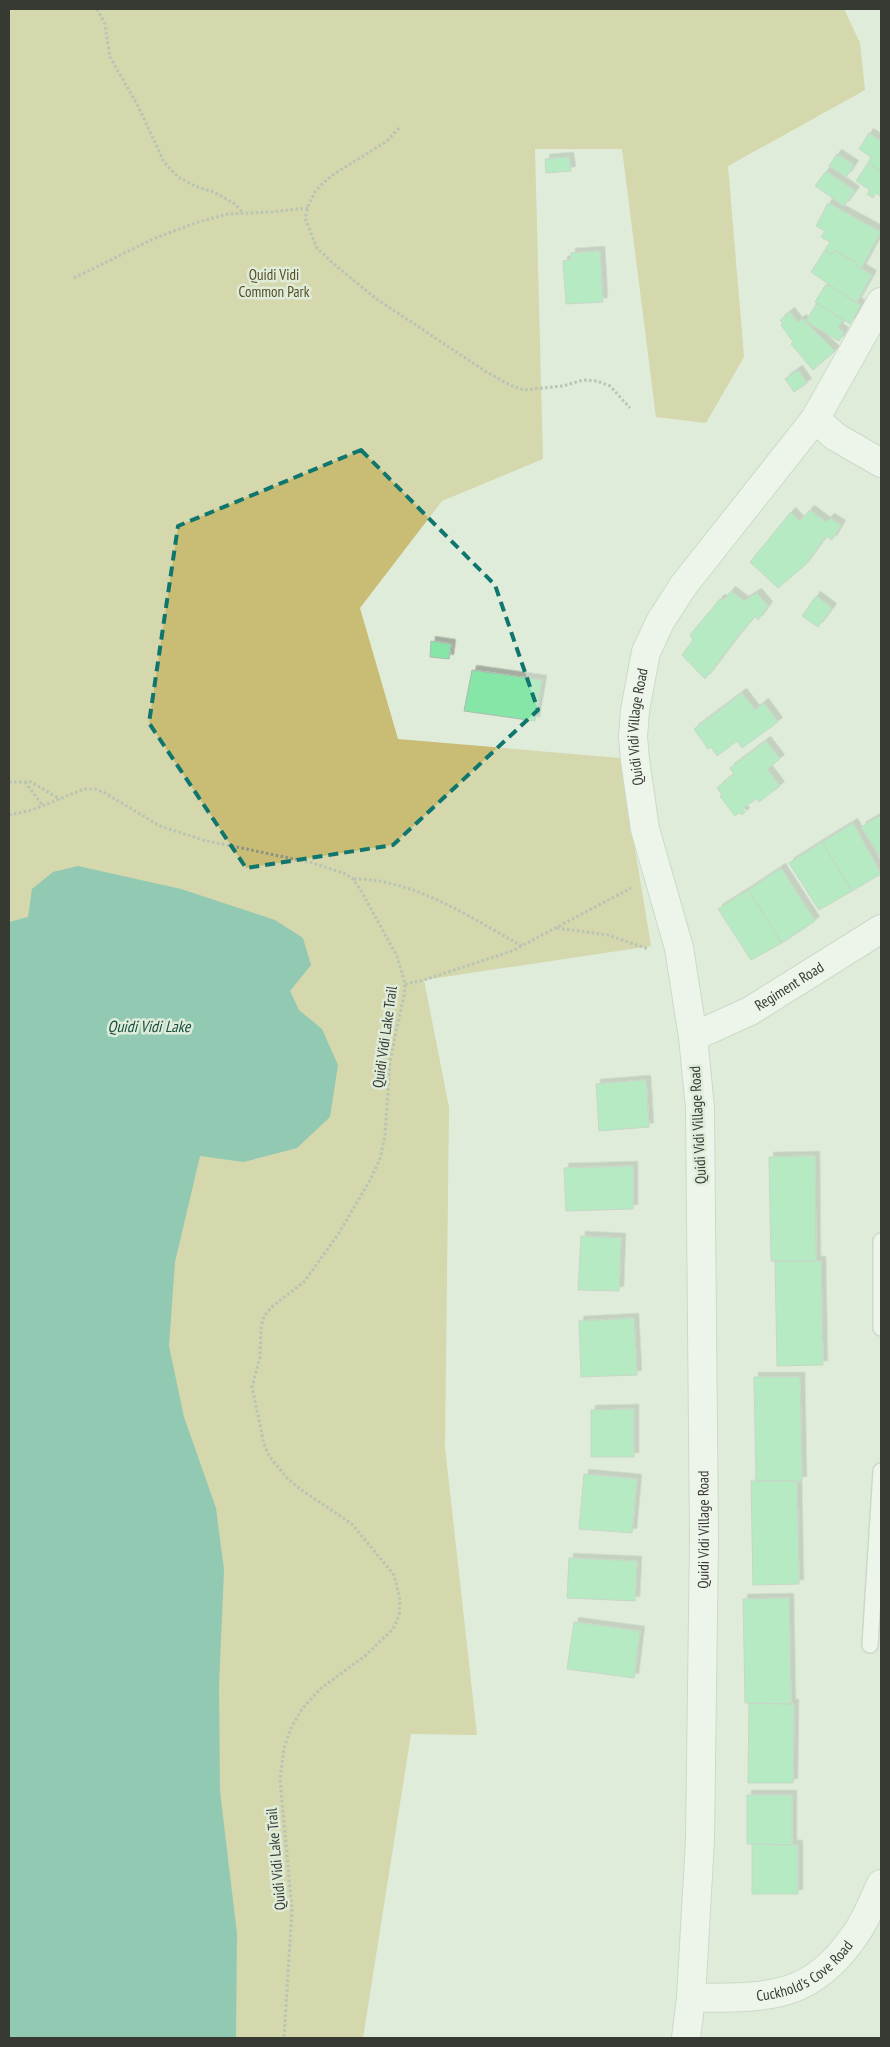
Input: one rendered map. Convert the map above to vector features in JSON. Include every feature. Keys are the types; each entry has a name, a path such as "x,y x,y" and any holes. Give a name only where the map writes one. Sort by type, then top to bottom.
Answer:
{"street":[{"name":"Quidi Vidi Village Road","path":"686,2038 700,1840 704,1539 700,1108 693,1037 679,948 645,830 634,745 636,702 646,652 660,622 683,586 815,419 881,302"},
{"path":"815,419 836,437 881,463"},
{"name":"Regiment Road","path":"693,1037 750,1011 881,929"},
{"name":"Cuckhold's Cove Road","path":"690,1998 743,1998 767,1995 790,1990 811,1981 836,1960 856,1934 881,1884"}],"lane":[{"path":"881,1241 881,1328"},
{"path":"870,1645 881,1471"}],"path":[{"path":"97,9 105,24 110,57 138,106 164,162 178,177 221,196 235,204 244,213"},
{"path":"400,128 387,141 331,176 315,192 305,218 317,248 376,298 485,371 510,385 524,390 563,386 583,380 597,381 610,386 630,408"},
{"path":"74,278 153,239 198,222 228,214 308,208"},
{"path":"9,782 24,781 36,784 60,799"},
{"path":"24,781 43,806"},
{"path":"9,815 43,806 84,789 95,789 160,826 203,840 313,863 346,874 353,879 369,879 422,894 464,912 522,946"},
{"name":"Quidi Vidi Lake Trail","path":"284,2038 292,1910 280,1779 284,1748 291,1728 302,1709 320,1689 366,1655 393,1629 400,1614 400,1600 394,1575 352,1524 300,1489 287,1478 270,1456 264,1444 252,1387 260,1357 261,1328 264,1316 274,1305 304,1282 320,1262 356,1207 380,1159 385,1136 390,1061 405,984 397,956 353,879"},
{"path":"405,984 424,980 522,946 631,887 660,879"},
{"path":"557,928 608,935 641,948 664,952 679,948"}],"highlighted area":[{"path":"361,450 495,585 538,710 393,845 246,868 149,723 178,526"}],"green space":[{"name":"Quidi Vidi Common Park","path":"9,9 844,9 860,43 865,90 728,166 744,357 706,423 656,417 622,149 535,149 543,459 442,501 360,608 398,739 620,758 651,946 424,980 449,1107 445,1447 477,1735 411,1734 363,2038 9,2038"}],"water":[{"name":"Quidi Vidi Lake","path":"78,866 181,889 275,920 303,938 311,965 290,991 299,1010 322,1029 338,1065 330,1117 297,1148 244,1162 200,1156 175,1262 169,1346 184,1417 216,1508 224,1570 219,1685 220,1791 237,1934 236,2038 9,2038 9,922 28,917 32,889 53,872"}],"building":[{"path":"869,133 881,141 881,171 868,163 871,157 859,149"},
{"path":"837,154 854,165 846,177 829,166"},
{"path":"569,157 571,171 546,173 545,159"},
{"path":"868,163 881,171 881,197 876,193 873,198 867,194 870,190 856,181"},
{"path":"826,171 855,191 844,206 815,186"},
{"path":"828,203 881,232 861,269 855,265 857,263 834,250 832,254 825,250 830,242 821,237 825,231 816,226"},
{"path":"825,250 832,254 834,250 857,263 855,265 872,275 856,303 811,272"},
{"path":"600,251 603,302 566,304 563,261 571,260 571,253"},
{"path":"826,284 861,305 850,324 815,302"},
{"path":"817,303 843,320 838,328 844,332 839,341 806,321"},
{"path":"790,312 798,322 802,319 835,351 813,370 791,344 793,342 781,325 783,324 780,320"},
{"path":"798,370 807,383 794,392 785,379"},
{"path":"810,510 826,522 830,518 841,525 832,540 826,536 804,566 778,588 750,562 791,512 800,521"},
{"path":"731,591 744,601 757,593 768,606 758,620 755,616 705,679 682,655 693,640 690,635 720,599 724,600"},
{"path":"816,596 832,608 818,627 802,616"},
{"path":"431,641 451,644 449,659 430,657"},
{"path":"472,670 542,680 535,721 464,711"},
{"path":"742,693 755,710 764,703 778,722 742,748 737,741 717,756 711,747 708,749 694,729"},
{"path":"766,741 780,759 767,769 780,786 759,802 756,799 742,809 745,812 742,815 740,812 735,816 720,796 722,795 717,788 734,774 730,768"},
{"path":"881,815 881,858 861,827"},
{"path":"853,823 881,874 852,891 822,842"},
{"path":"822,842 852,891 819,910 789,863"},
{"path":"781,868 815,921 782,943 748,890"},
{"path":"748,890 782,943 751,960 718,909"},
{"path":"646,1080 649,1127 599,1131 596,1084"},
{"path":"815,1156 816,1261 771,1261 769,1157"},
{"path":"633,1166 633,1209 566,1211 564,1168"},
{"path":"581,1236 621,1238 619,1291 578,1290"},
{"path":"775,1261 821,1261 823,1365 777,1366"},
{"path":"634,1318 637,1375 581,1377 579,1321"},
{"path":"754,1377 800,1377 802,1481 756,1481"},
{"path":"634,1409 634,1457 591,1457 591,1410"},
{"path":"584,1474 637,1479 632,1533 579,1529"},
{"path":"751,1481 797,1481 799,1584 753,1585"},
{"path":"569,1558 637,1561 635,1601 567,1598"},
{"path":"789,1598 791,1704 745,1703 743,1599"},
{"path":"574,1622 640,1631 634,1678 567,1669"},
{"path":"749,1703 794,1704 793,1783 748,1783"},
{"path":"747,1795 792,1795 792,1845 747,1844"},
{"path":"752,1844 798,1845 798,1894 752,1894"}]}
